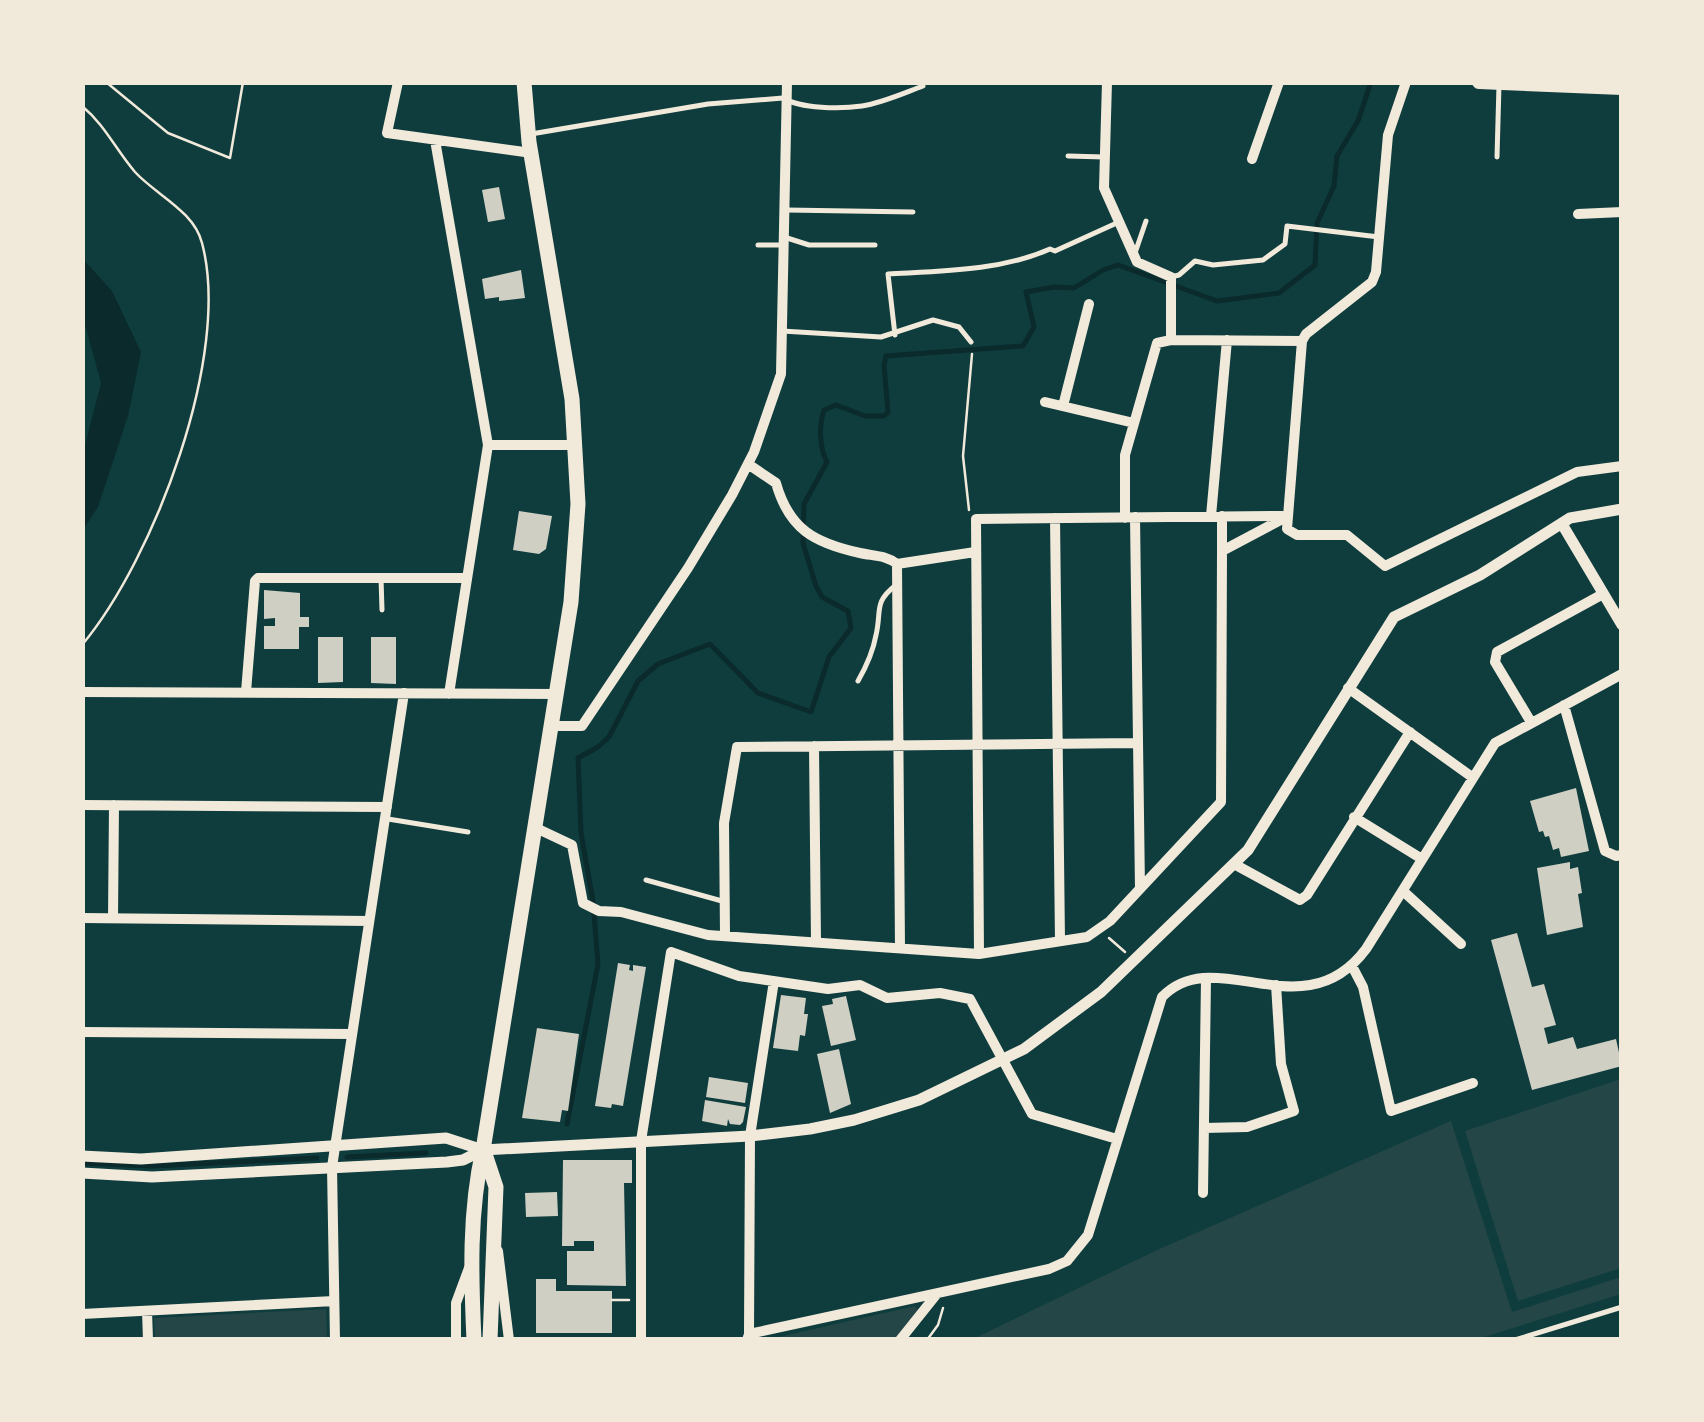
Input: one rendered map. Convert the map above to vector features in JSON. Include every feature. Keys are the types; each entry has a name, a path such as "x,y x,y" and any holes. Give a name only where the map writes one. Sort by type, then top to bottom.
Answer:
{"main road":[{"path":"482,1335 471,1263 474,1188 484,1150 557,694 575,560 578,504 566,355 528,135 524,82"},
{"path":"1478,82 1622,88"},
{"path":"482,1335 496,1187 484,1150"}],"street":[{"path":"398,82 387,133 532,154"},
{"path":"552,726 582,726 688,568 748,464 776,395 781,374 786,82"},
{"path":"1107,82 1104,188 1137,262 1170,279 1171,340"},
{"path":"1252,159 1279,82"},
{"path":"1406,82 1388,135 1372,282 1302,340 1288,529 1297,535 1347,536 1386,566 1577,472 1622,466"},
{"path":"435,140 488,445 449,694"},
{"path":"1578,214 1622,212"},
{"path":"1063,406 1090,304"},
{"path":"536,828 572,846 584,903 595,909 708,935 979,954 1087,937 1100,930 1221,802 1222,551 1217,516 1226,340"},
{"path":"1140,889 1126,454 1157,343 1302,340"},
{"path":"1045,402 1134,423"},
{"path":"488,445 576,445"},
{"path":"748,464 776,483 783,509 806,534 856,552 889,558 897,564 975,552"},
{"path":"82,1156 141,1160 446,1138 484,1150 750,1136 810,1129 884,1112 954,1086 1004,1060 1077,1012 1248,850 1394,616 1480,575 1570,518 1622,509"},
{"path":"979,954 976,519 1288,516"},
{"path":"1222,551 1288,516"},
{"path":"1055,518 1060,942"},
{"path":"1562,524 1622,625"},
{"path":"897,564 900,948"},
{"path":"246,692 258,578 466,578"},
{"path":"1531,722 1495,662 1497,652 1603,594"},
{"path":"774,981 750,1136 748,1337 1050,1270 1066,1260 1088,1235 1162,997 1182,981 1206,978 1276,986 1321,985 1352,966 1495,743 1622,674"},
{"path":"1348,688 1472,777"},
{"path":"82,692 557,694"},
{"path":"335,1340 332,1168 404,694"},
{"path":"1564,704 1606,851 1622,855"},
{"path":"1234,864 1300,900 1307,895 1410,732"},
{"path":"725,936 724,823 737,747 1136,743"},
{"path":"814,746 816,942"},
{"path":"82,805 386,813"},
{"path":"112,918 114,805"},
{"path":"1354,817 1422,859"},
{"path":"1402,891 1462,944"},
{"path":"82,918 369,920"},
{"path":"641,1340 640,1142 671,952 739,976 828,988 860,985 888,998 940,993 970,999 1032,1114 1117,1139"},
{"path":"1352,966 1363,987 1391,1112 1474,1083"},
{"path":"1203,1193 1206,978"},
{"path":"1204,1128 1246,1126 1294,1110 1281,1064 1276,986"},
{"path":"82,1032 351,1034"},
{"path":"82,1173 152,1177 332,1168 463,1160 484,1150"},
{"path":"494,1224 509,1340"},
{"path":"456,1340 456,1303 471,1263"},
{"path":"900,1340 937,1294"},
{"path":"82,1314 334,1301"},
{"path":"146,1311 148,1340"}],"lane":[{"path":"1497,156 1499,85"},
{"path":"528,135 708,104 782,98 788,102 863,106 924,86"},
{"path":"1068,156 1104,157"},
{"path":"784,210 913,212"},
{"path":"1134,256 1146,221"},
{"path":"896,334 888,274 968,270 1029,258 1050,249 1055,252 1119,222"},
{"path":"1170,279 1194,260 1213,266 1264,260 1286,244 1287,226 1379,237"},
{"path":"758,246 784,241 809,246 874,246"},
{"path":"782,331 867,338 896,334 933,320 959,327 972,342"},
{"path":"381,578 382,610"},
{"path":"858,682 877,634 879,603 896,584"},
{"path":"386,813 468,832"},
{"path":"646,880 724,902"},
{"path":"1515,1340 1622,1307"}],"path":[{"path":"106,82 168,132 230,158 244,82"},
{"path":"82,106 98,121 133,170 194,224 202,242 208,310 205,358 179,460 133,562 82,645"},
{"path":"972,355 963,456 968,510 976,519"},
{"path":"1100,930 1136,960"},
{"path":"612,1300 641,1300"},
{"path":"927,1340 938,1325"}],"shaded area":[{"path":"83,259 112,291 141,352 128,416 98,507 83,530 83,453 101,383 83,324"},
{"path":"1621,1079 1621,1268 1518,1301 1465,1131"},
{"path":"1451,1121 1512,1312 1621,1277 1621,1294 1478,1339 973,1339 1155,1251"},
{"path":"915,1306 920,1313 895,1339 766,1340"},
{"path":"326,1309 327,1339 155,1339 154,1318"}],"building":[{"path":"499,187 505,219 488,222 482,190"},
{"path":"521,270 525,298 485,299 482,279"},
{"path":"519,511 552,516 546,549 539,554 513,550"},
{"path":"264,590 300,593 300,617 309,617 309,627 299,627 299,649 264,649 264,626 275,626 275,618 264,619"},
{"path":"318,637 343,637 343,682 318,683"},
{"path":"371,637 396,637 396,684 371,683"},
{"path":"1576,788 1589,851 1561,857 1559,848 1553,850 1549,836 1539,832 1530,801"},
{"path":"1570,862 1570,869 1578,867 1583,927 1547,935 1537,868"},
{"path":"1517,933 1532,987 1544,984 1556,1025 1544,1028 1548,1044 1573,1037 1577,1049 1616,1039 1622,1066 1532,1090 1491,940"},
{"path":"618,963 630,965 629,970 633,971 633,965 646,967 623,1106 612,1104 611,1108 595,1106"},
{"path":"781,995 806,998 805,1036 800,1035 798,1051 773,1048"},
{"path":"846,996 856,1040 831,1046 822,1006"},
{"path":"537,1028 579,1034 568,1111 562,1110 560,1122 522,1118"},
{"path":"839,1049 851,1104 830,1113 817,1054"},
{"path":"709,1077 748,1083 745,1103 706,1097"},
{"path":"705,1100 746,1107 743,1122 730,1124 728,1119 727,1126 702,1121"},
{"path":"563,1160 632,1160 632,1183 624,1183 626,1286 567,1285 567,1251 594,1251 594,1241 574,1241 574,1246 562,1246"},
{"path":"557,1192 558,1216 526,1217 525,1193"},
{"path":"536,1279 556,1279 556,1291 612,1291 612,1333 536,1333"}],"waterway":[{"path":"567,1124 598,964 593,901 581,833 578,758 609,737 638,681 658,664 710,644 758,693 811,712 829,657 851,628 848,611 822,597 803,543 804,504 827,462 821,436 824,410 836,405 865,416 884,416 888,412 886,356 1023,346 1034,327 1026,292 1074,288 1118,265 1217,301 1279,293 1315,265 1317,223 1334,186 1337,156 1358,121 1371,82"},
{"path":"347,1157 426,1153"},
{"path":"82,1163 152,1166 317,1158"}]}
